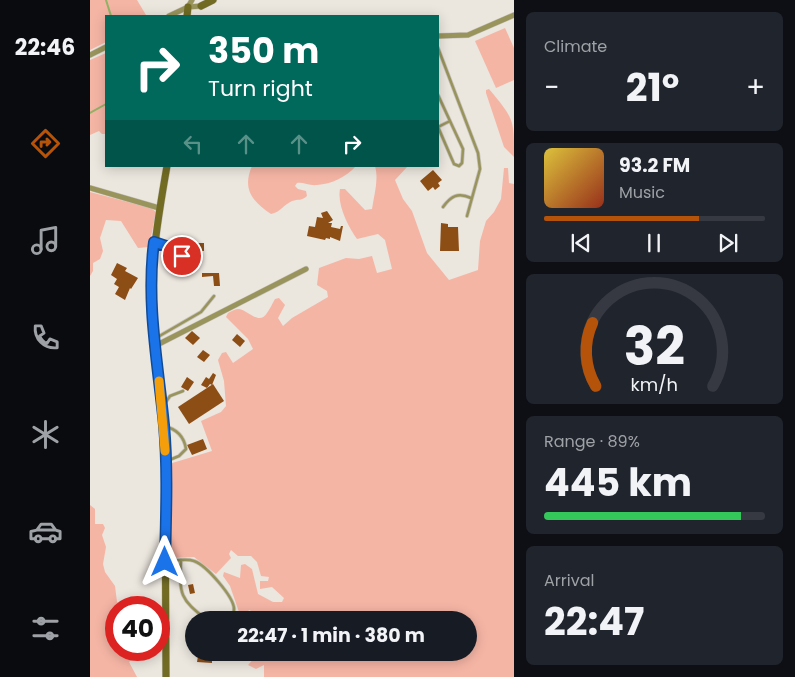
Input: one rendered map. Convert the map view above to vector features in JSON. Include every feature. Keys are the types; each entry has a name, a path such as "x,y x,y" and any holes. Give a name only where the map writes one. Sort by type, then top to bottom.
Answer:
{"street":[{"path":"171,15 192,0"},
{"path":"188,4 201,6 213,0"},
{"path":"439,36 468,35 514,16"},
{"path":"90,55 105,48"},
{"path":"166,677 164,426 154,343 152,260 167,167"},
{"path":"90,188 159,208"},
{"path":"154,343 306,268"}],"lane":[{"path":"439,51 478,153 480,169 467,216"},
{"path":"439,97 463,149 462,163 459,166 454,164 439,129"},
{"path":"439,126 450,121"},
{"path":"443,207 452,196 463,194 471,198"},
{"path":"154,242 166,246 192,260 199,256"},
{"path":"154,343 201,312 214,296"},
{"path":"162,408 170,396 182,391"},
{"path":"164,426 182,436 186,449 179,456 165,461"},
{"path":"181,560 181,590 183,599 197,611"},
{"path":"165,562 194,561 201,565 224,589 234,608 233,611"}],"shaded area":[{"path":"90,0 137,0 146,15 105,15 105,42 90,50"},
{"path":"505,28 514,48 514,80 496,88 475,41"},
{"path":"105,53 105,134 99,131 90,135 90,60"},
{"path":"489,89 511,120 514,135 514,157 504,147 486,93 486,90"},
{"path":"252,167 355,167 343,177 328,183 314,185 297,183 295,186 306,191 307,196 286,204 277,212 271,214 251,194 248,181"},
{"path":"375,167 407,167 395,180 403,199 412,211 427,253 449,280 478,270 480,241 486,221 494,212 501,199 504,168 508,168 509,183 514,184 514,677 264,677 264,665 256,669 248,665 252,661 477,661 477,611 239,611 230,586 223,576 224,572 240,578 241,565 245,564 252,569 258,594 273,602 282,602 284,598 272,587 260,589 260,581 268,581 269,577 261,576 257,562 251,556 238,556 231,550 229,554 231,558 216,574 194,557 169,558 169,464 212,451 201,421 221,412 226,406 224,381 218,360 222,353 226,352 233,363 253,349 248,339 226,317 228,313 239,309 257,318 261,318 267,313 275,299 279,298 285,305 278,318 283,326 292,318 328,297 327,291 317,285 319,268 346,258 359,259 372,256 377,273 392,269 385,240 378,234 357,239 347,222 340,202 340,189 345,189 365,210 372,209 376,182"},
{"path":"90,192 151,208 156,212 149,247 138,248 121,221 106,220 100,238 103,251 100,259 93,263 93,271 90,276"},
{"path":"90,505 95,509 95,524 103,524 105,528 102,535 106,547 103,564 105,572 115,586 116,596 105,596 105,661 130,661 137,677 90,677"}],"building":[{"path":"433,170 442,180 438,183 440,186 435,190 433,187 428,191 420,181"},
{"path":"327,211 333,220 328,223 332,223 331,227 340,229 343,226 340,241 330,237 330,239 326,238 325,240 307,236 309,226 315,227 317,217 323,218 321,213"},
{"path":"441,223 448,224 448,227 458,227 459,251 440,251"},
{"path":"197,243 204,243 204,251 200,251"},
{"path":"117,263 127,268 125,271 138,278 130,288 125,300 115,294 119,287 114,284 117,279 111,275"},
{"path":"202,273 219,273 220,286 214,286 213,276 202,277"},
{"path":"192,331 200,338 193,345 185,338"},
{"path":"237,334 245,341 240,347 232,340"},
{"path":"203,350 210,355 204,362 197,357"},
{"path":"213,373 216,375 212,385 210,384 207,388 201,385 206,377 209,379"},
{"path":"187,377 194,382 188,391 181,387"},
{"path":"213,384 224,401 189,424 178,407"},
{"path":"203,439 207,449 192,455 187,445"},
{"path":"193,584 195,593 190,594 188,585"},
{"path":"212,661 212,663 197,662"}],"waterway":[{"path":"106,0 111,15"},
{"path":"90,113 105,105"}],"slow traffic":[{"path":"159,381 165,451"}],"route":[{"path":"165,562 166,473 164,426 152,318 152,260 154,242 166,246 182,256"}]}
